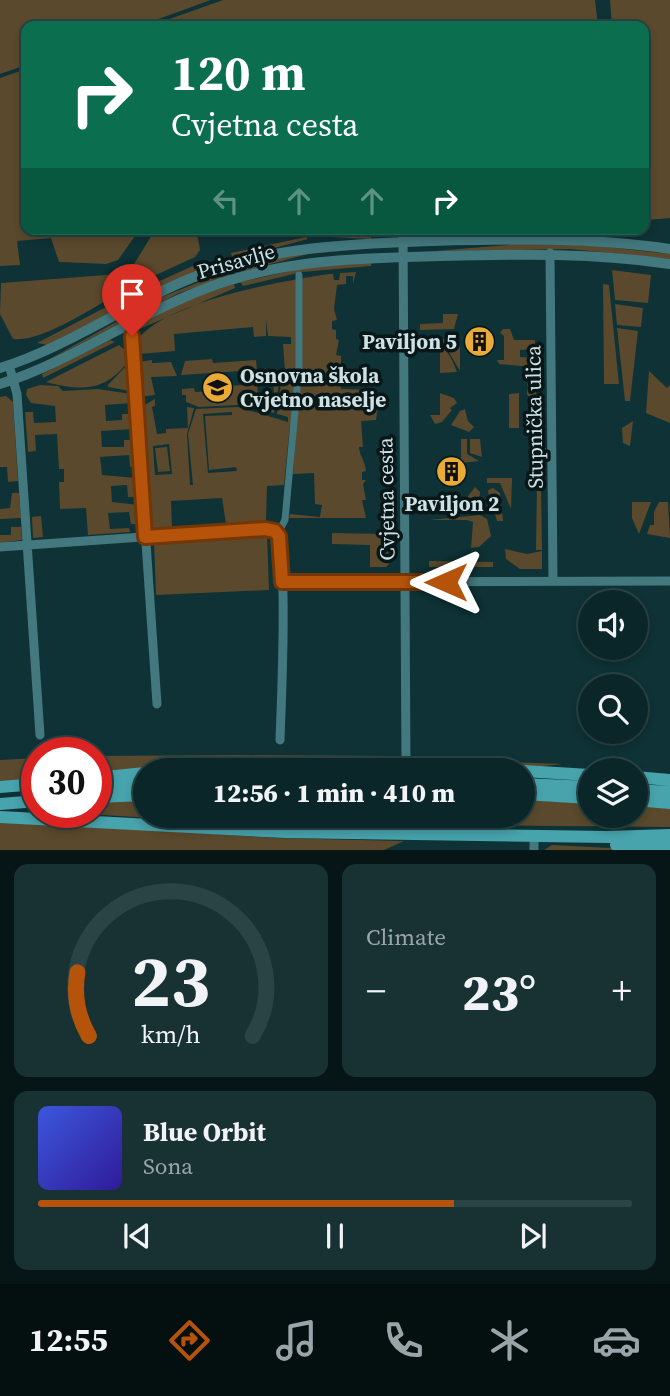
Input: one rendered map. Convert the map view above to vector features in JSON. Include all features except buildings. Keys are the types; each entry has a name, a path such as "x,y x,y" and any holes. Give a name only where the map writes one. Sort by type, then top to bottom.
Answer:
{"main road":[{"path":"535,772 578,774"},
{"path":"112,776 133,774"},
{"path":"648,778 670,780"},
{"path":"112,786 133,785"},
{"path":"535,785 578,786"},
{"path":"0,788 21,786"},
{"path":"648,791 670,792"},
{"path":"0,793 21,792"},
{"path":"112,796 133,795"},
{"path":"535,795 578,797"},
{"path":"648,801 670,803"},
{"path":"0,804 21,802"},
{"path":"0,817 285,832 670,835"},
{"path":"554,836 575,843 670,847"}],"street":[{"name":"Cvjetna cesta","path":"403,235 406,758"},
{"name":"Prisavlje","path":"5,367 62,343 176,284 237,262 313,247 553,239 670,249"},
{"name":"Prisavlje","path":"0,384 61,360 186,296 251,274 318,261 550,253 670,264"},
{"name":"Stupnička ulica","path":"550,253 553,581"},
{"path":"280,740 282,582 278,533 285,520 299,367 299,275"},
{"path":"131,323 157,704"},
{"path":"5,367 17,394 40,735"},
{"path":"0,547 257,529 278,533"},
{"path":"282,582 670,580"},
{"path":"534,835 534,850"}],"shaded area":[{"path":"0,0 211,0 153,21 21,21 21,67 0,74"},
{"path":"223,0 595,0 597,21 164,21"},
{"path":"610,0 670,0 670,218 649,220 649,21 612,21"},
{"path":"21,71 21,235 136,235 118,260 106,264 59,262 51,238 17,241 20,265 0,266 0,78"},
{"path":"152,235 196,235 198,238 200,250 195,257 132,286 123,272 134,264"},
{"path":"370,235 372,239 331,237"},
{"path":"306,237 308,239 233,259 231,253"},
{"path":"530,243 597,246 670,254 670,259 570,249 435,251"},
{"path":"373,248 308,254 237,273 235,268 297,254"},
{"path":"206,260 201,269 48,345 37,343 131,294"},
{"path":"371,263 371,266 302,272 243,286 240,282 308,267"},
{"path":"229,270 231,275 179,293 39,365 157,299"},
{"path":"612,270 651,275 648,303 615,300"},
{"path":"356,272 353,284 353,276 346,276 346,284 337,285 334,309 337,320 332,321 332,329 336,330 336,339 339,340 336,355 341,356 341,375 337,375 337,383 341,383 341,389 374,390 378,406 376,420 361,421 363,447 359,447 366,471 362,472 362,480 366,480 363,484 366,500 362,500 366,518 289,518 290,514 320,517 322,505 315,504 314,473 293,474 296,428 290,425 284,485 267,486 266,522 226,524 222,498 171,501 172,529 150,531 143,406 155,399 155,406 152,407 157,434 166,433 166,429 188,428 187,407 194,408 187,434 190,485 193,485 188,434 196,409 238,407 288,422 288,417 277,414 282,377 290,376 290,371 285,371 283,344 291,344 291,337 268,336 266,320 266,336 254,337 253,327 174,334 175,351 139,354 136,342 150,328 171,315 196,305 254,288 308,277 333,274 334,280 339,280 340,273","holes":["232,412 232,415 205,416 209,470 236,467 237,471 208,473 203,414","169,444 172,474 155,475 153,446"]},
{"path":"119,274 127,288 71,321 40,335 13,339 0,314 1,283"},
{"path":"234,284 235,288 137,330 167,309"},
{"path":"603,284 609,285 619,384 604,384"},
{"path":"615,304 643,308 641,327 617,325"},
{"path":"443,314 458,314 454,329 420,330 420,324 443,323"},
{"path":"617,328 638,331 630,401 625,401"},
{"path":"503,329 510,329 514,340 535,340 535,349 520,350 520,357 536,358 533,367 499,364 497,360 504,360 504,336 500,333"},
{"path":"431,338 447,351 457,372 440,373 440,349 419,349 419,339"},
{"path":"441,339 454,339 460,344 460,371"},
{"path":"110,340 115,342 43,378 42,374"},
{"path":"119,345 127,352 128,362 101,384 81,388 46,382"},
{"path":"212,359 213,363 256,360 257,370 181,375 185,361"},
{"path":"152,360 152,363 171,362 177,376 151,377 155,395 140,397 138,362"},
{"path":"128,364 130,391 108,387 108,385"},
{"path":"649,371 667,388 670,385 670,423 646,413"},
{"path":"532,374 544,377 536,384 537,447 546,448 543,456 534,456 529,445 534,444 533,398 527,395 527,380"},
{"path":"273,381 279,383 274,413 238,405 199,407 186,402 186,395 182,395 182,389 194,388 195,392 214,391 214,387 257,384 259,405 275,404"},
{"path":"40,385 58,386 63,391 98,389 131,394 131,403 105,405 106,421 122,420 122,414 132,414 133,429 101,431 102,447 124,447 124,440 134,440 136,467 130,467 129,455 100,457 102,475 137,478 138,497 128,497 127,485 111,486 112,502 139,505 140,524 131,524 129,512 108,513 110,529 129,528 130,532 88,535 86,508 60,509 59,482 64,482 64,469 59,469 57,434 35,435 36,451 28,452 25,412 33,412 34,423 56,422 55,406 31,403 26,395 27,389"},
{"path":"440,393 454,398 457,403 450,408 452,410 442,422 435,424 430,415 440,415"},
{"path":"519,393 519,428 509,428 509,394"},
{"path":"6,396 13,402 18,481 8,482 7,467 0,467 0,397"},
{"path":"465,409 468,421 474,427 469,432 451,425 460,411"},
{"path":"633,421 630,446 623,443 622,428"},
{"path":"461,439 467,439 467,454 479,461 461,463"},
{"path":"470,439 480,439 482,457 470,453"},
{"path":"167,447 170,471 158,472 155,448"},
{"path":"487,478 512,478 511,509 500,483 487,483"},
{"path":"537,482 541,482 542,550 536,550"},
{"path":"475,487 480,492 479,505 459,508"},
{"path":"493,488 500,493 503,521 497,521 494,511 491,511 488,490"},
{"path":"12,493 19,493 21,518 0,519 0,509 10,508"},
{"path":"632,502 651,502 639,534 632,518"},
{"path":"659,502 668,502 670,538 647,534 650,525 654,525 654,512"},
{"path":"480,515 487,519 491,536 479,547 471,548 473,522 429,520"},
{"path":"41,516 43,537 33,538 32,517"},
{"path":"11,527 21,527 22,540 0,543 0,535 11,535"},
{"path":"332,533 388,534 389,564 386,567 370,567 370,545 332,544"},
{"path":"267,536 269,590 156,595 154,541"},
{"path":"505,549 527,554 542,551 542,569 520,569 506,559"},
{"path":"429,561 493,562 493,567 429,567"},
{"path":"112,756 395,756 133,758 133,770 112,772"},
{"path":"21,759 21,782 0,784 0,760"},
{"path":"535,763 563,764 535,767"},
{"path":"133,799 133,817 112,816 112,800"},
{"path":"535,801 578,802 578,826 535,826"},
{"path":"648,806 670,808 670,827 648,827"},
{"path":"0,820 21,821 21,828 112,827 277,838 404,841 384,850 0,850"},
{"path":"552,845 649,850 544,850"}],"place":[{"name":"Paviljon 5","path":"480,341"},
{"name":"Osnovna škola Cvjetno naselje","path":"217,387"},
{"name":"Paviljon 2","path":"452,471"}],"route":[{"path":"132,336 145,537 265,529 275,531 279,536 282,582 446,582"}]}
